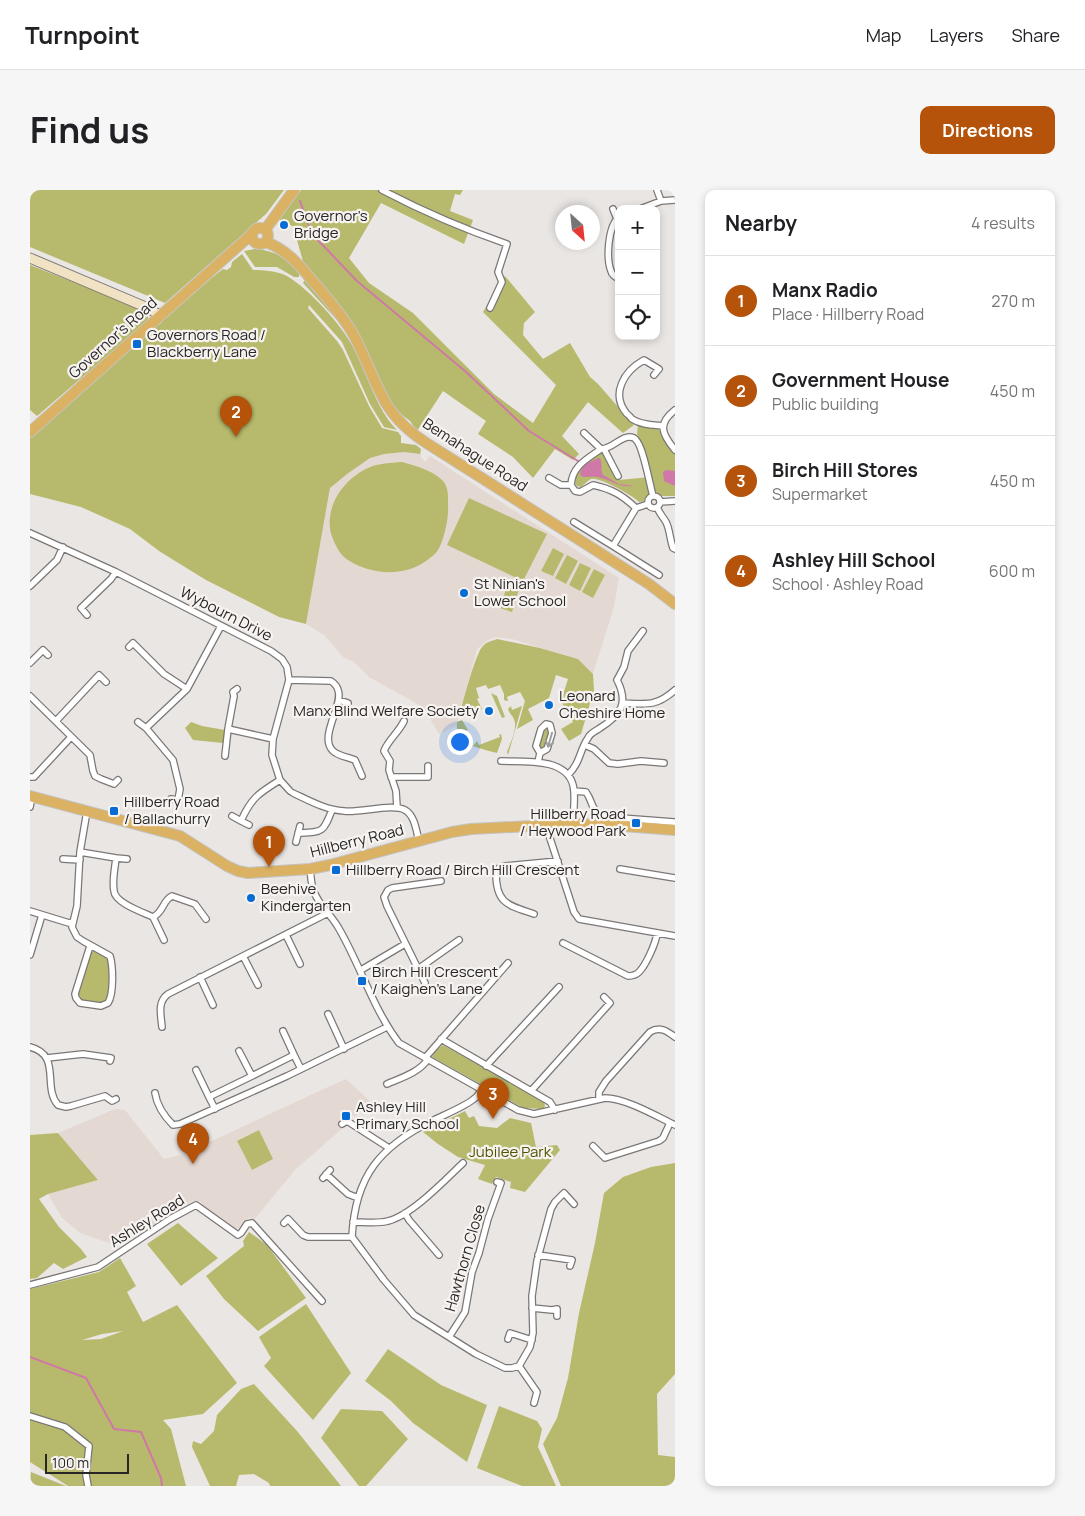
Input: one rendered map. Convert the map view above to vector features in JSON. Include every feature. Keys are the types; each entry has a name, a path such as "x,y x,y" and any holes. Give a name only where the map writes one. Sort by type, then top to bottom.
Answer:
{"highway":[{"path":"258,239 268,236 265,230 294,190"},
{"name":"Governor's Road","path":"30,432 217,266 258,239"},
{"name":"Bemahague Road","path":"258,239 290,256 338,312 352,333 388,405 407,429 663,594 675,604"},
{"name":"Hillberry Road","path":"31,800 87,810 180,836 227,866 238,871 257,873 310,869 452,832 471,829 573,824 674,826"}],"main road":[{"path":"30,258 148,308 161,316"}],"street":[{"path":"382,190 454,224 507,244 498,272 502,282 490,308"},
{"path":"658,190 661,201"},
{"path":"650,205 661,201 675,200"},
{"path":"613,209 615,213"},
{"path":"615,220 611,230 608,249 610,268 615,276"},
{"path":"659,369 644,360 638,363 619,389 619,399 623,408 632,419 663,426"},
{"path":"654,375 665,362"},
{"path":"675,410 668,415 663,426 667,440 675,450"},
{"path":"584,433 603,449 618,476"},
{"path":"636,508 622,495 593,484 582,491 575,491 571,485 573,473 580,464 603,449 628,437 637,440 653,496 658,498 659,513 666,522 670,542 672,548 675,549"},
{"path":"549,478 561,485 571,485"},
{"path":"648,504 649,499 653,496"},
{"path":"648,504 652,508 658,504 675,501"},
{"path":"613,546 636,508 648,504"},
{"path":"576,525 613,546 655,575"},
{"name":"Wybourn Drive","path":"30,533 116,572 270,651 282,659 287,667 289,680"},
{"path":"30,586 57,560 63,547"},
{"path":"87,615 80,607 111,579 116,572"},
{"path":"146,728 187,689 221,626"},
{"path":"568,776 577,764 591,734 606,725 618,714 623,703 622,691 615,680 624,667 628,651 643,631"},
{"path":"129,647 133,643 164,674 187,689"},
{"path":"38,645 48,655"},
{"path":"30,663 43,650"},
{"path":"56,721 97,673 106,682"},
{"path":"362,776 355,760 335,753 330,749 328,742 339,700 337,686 330,680 289,680 273,739 272,754 280,780 291,792 332,810 359,812 397,807 406,811 412,818 419,841"},
{"path":"225,756 233,692 237,689"},
{"path":"623,703 658,703 675,690"},
{"path":"30,697 90,755 93,771 96,776 114,784 118,780"},
{"path":"339,700 348,703"},
{"path":"397,807 396,790 389,770 390,761 384,751 404,721"},
{"path":"138,722 146,728 173,760 180,789 178,800 171,798"},
{"path":"538,762 540,753 536,746 541,729 546,724 550,725 552,733 547,749 540,753"},
{"path":"228,729 273,739"},
{"path":"30,777 34,777 71,737"},
{"path":"585,745 594,749 609,763 618,764 641,761 664,763"},
{"path":"500,761 543,762 558,768 568,776 574,791 573,824"},
{"path":"391,777 428,777 428,766"},
{"path":"240,821 249,804 261,792 280,780"},
{"path":"574,791 586,792 592,807 601,815 665,821 674,826"},
{"path":"87,810 80,852 77,906 72,922 74,932 78,937 90,946 110,956 112,963 110,1000 106,1005 80,1003 76,998 75,994 90,946"},
{"path":"298,833 321,831 325,828 332,810"},
{"path":"665,821 666,814"},
{"path":"232,816 249,825"},
{"path":"296,842 300,826"},
{"path":"546,826 574,912 579,919 675,936"},
{"path":"80,852 127,859"},
{"path":"116,858 115,897 153,917 164,940"},
{"path":"64,859 80,860"},
{"path":"534,914 502,900 498,891 496,873 499,868 505,866 558,861"},
{"path":"310,869 313,890 318,900 338,925 387,1027 399,1043 518,1110 528,1113 534,1114 611,1098 625,1102 673,1124 659,1141 605,1158"},
{"path":"620,869 675,878"},
{"path":"425,983 384,900 385,894 392,888 441,882"},
{"path":"153,917 158,914 168,898 172,896 195,904 206,919"},
{"path":"30,911 69,923 72,922"},
{"path":"162,1028 160,1005 162,998 328,913"},
{"path":"30,955 42,915"},
{"path":"563,943 628,976 639,972 654,944 657,933"},
{"path":"286,935 300,964"},
{"path":"418,969 459,940"},
{"path":"361,970 405,944"},
{"path":"243,956 258,985"},
{"path":"387,1084 422,1066 441,1039 508,963"},
{"path":"200,977 214,1005"},
{"path":"486,1066 559,987"},
{"path":"604,997 617,1008"},
{"path":"531,1091 610,1003"},
{"path":"328,1014 344,1049"},
{"path":"155,1094 159,1107 173,1125 180,1124 344,1049 387,1027"},
{"path":"599,1100 599,1092 606,1081 650,1032 660,1029 675,1037"},
{"path":"283,1031 301,1069"},
{"path":"441,1039 550,1102 555,1110"},
{"path":"30,1047 42,1052 47,1058 53,1098 58,1105 66,1107 105,1096 114,1102"},
{"path":"240,1051 252,1076"},
{"path":"47,1058 83,1054 111,1058 110,1061"},
{"path":"209,1097 294,1055"},
{"path":"196,1070 215,1109"},
{"path":"482,1089 475,1099 413,1130 389,1148 376,1162 358,1198 353,1222 352,1237 363,1254 414,1315 476,1354 506,1368 519,1366 532,1340 532,1296 538,1255 551,1209 564,1193"},
{"path":"352,1116 344,1122 389,1148"},
{"path":"593,1146 610,1163"},
{"path":"353,1222 387,1222 405,1213 463,1163"},
{"path":"457,1169 462,1174"},
{"path":"326,1174 348,1194 358,1198"},
{"name":"Hawthorn Close","path":"449,1337 465,1312 472,1272 488,1219 502,1183"},
{"path":"559,1188 574,1204"},
{"name":"Ashley Road","path":"30,1285 98,1267 170,1219 196,1205 238,1235 248,1224 252,1223 322,1301"},
{"path":"405,1213 409,1220 438,1250"},
{"path":"288,1219 306,1237 352,1237"},
{"path":"538,1255 571,1260"},
{"path":"532,1308 552,1310 557,1306 557,1316"},
{"path":"514,1327 509,1336 532,1340"},
{"path":"519,1366 537,1392"},
{"path":"534,1403 537,1392 544,1388"},
{"path":"30,1416 65,1427 89,1446 86,1475 88,1486"}],"shaded area":[{"name":"St Ninian's Lower School","path":"362,439 416,445 421,449 421,457 425,462 430,456 619,578 614,607 593,674 578,659 512,639 495,637 477,649 456,726 439,734 423,707 369,677 354,662 343,657 324,635 306,624 334,467"},
{"path":"598,458 601,460 603,475 619,484 634,486 619,485 598,477 581,476 580,473 584,465"},
{"path":"666,470 675,471 675,486 664,481 663,472"},
{"path":"346,1079 371,1102 355,1117 351,1114 339,1123 343,1128 296,1169 253,1221 249,1217 237,1230 203,1208 202,1203 199,1201 192,1201 142,1232 115,1245 80,1233 62,1218 48,1194 98,1180 58,1133 115,1109 125,1110 164,1159 184,1154"}],"green space":[{"path":"37,190 284,190 266,214 165,303 30,247 30,195"},
{"path":"301,190 463,190 460,195 455,194 450,211 473,220 464,244 381,203 349,258 369,283 413,313 494,394 533,423 556,385 483,312 505,276 535,312 524,323 523,335 543,359 570,343 590,377 634,425 623,433 588,402 562,436 579,454 573,460 555,449 533,478 513,457 478,434 486,421 443,391 417,431 410,421 397,411 362,340 304,265 297,240 297,228 279,220"},
{"path":"255,249 268,251 284,258 299,270 299,277 294,277 277,267 255,267 244,251"},
{"path":"242,254 253,270 270,271 287,276 325,309 349,340 378,402 397,430 384,427 370,404 342,342 309,305 308,308 343,350 369,406 382,428 398,432 401,436 401,443 416,445 421,449 420,454 404,452 384,454 370,458 330,488 306,624 279,617 206,580 159,551 130,529 81,507 30,494 30,438 209,280 223,269 227,270 231,267 232,262"},
{"path":"30,265 146,311 149,320 37,416 30,410"},
{"path":"307,279 346,330 303,283"},
{"path":"638,425 657,427 675,453 675,496 661,496 651,493 645,501 639,502 630,495 601,480 591,479 581,487 577,486 573,480 578,469 600,452 606,457 618,480 651,477 637,434"},
{"path":"402,462 424,469 443,481 448,496 448,517 444,535 438,550 421,564 411,569 390,572 368,569 345,558 341,554 330,529 332,509 340,492 360,472 376,465"},
{"path":"469,498 547,534 523,581 447,545"},
{"path":"553,548 564,554 553,576 541,571"},
{"path":"567,555 578,561 566,584 555,578"},
{"path":"580,563 591,568 580,591 569,585"},
{"path":"594,569 605,575 593,598 582,592"},
{"path":"507,586 519,589 512,612 500,608"},
{"path":"497,639 540,648 578,659 593,674 594,690 581,734 569,741 561,729 573,722 561,701 568,679 556,675 549,698 528,709 533,720 517,729 525,701 520,692 507,697 508,701 504,700 504,694 500,685 488,689 486,685 476,688 479,698 477,699 482,709 474,711 473,708 460,713 480,650 486,644"},
{"path":"491,693 497,696 505,717 502,718"},
{"path":"511,706 512,710 522,706 508,755 507,752 515,727 514,719 508,709"},
{"path":"462,720 468,730 465,731 471,740 471,745 460,736 457,729 457,722"},
{"path":"191,722 225,730 223,743 193,740 185,728"},
{"path":"549,727 551,731 546,748 540,749 538,747 543,728"},
{"path":"501,734 502,739 497,753 472,745 477,741 479,745 500,737 499,735"},
{"path":"93,951 98,951 107,956 110,962 108,1000 101,1004 83,1001 79,998 78,994 85,965"},
{"path":"443,1045 544,1102 545,1106 543,1109 523,1108 432,1057 436,1050"},
{"name":"Jubilee Park","path":"465,1111 469,1118 474,1116 479,1126 497,1128 510,1118 531,1123 536,1147 557,1145 560,1150 525,1192 510,1188 511,1182 496,1177 492,1184 478,1179 485,1165 458,1157 423,1132"},
{"path":"259,1130 273,1159 252,1170 237,1141"},
{"path":"58,1133 98,1180 48,1194 39,1199 59,1227 87,1257 63,1269 54,1263 37,1278 30,1279 30,1135"},
{"path":"675,1163 675,1374 657,1394 658,1455 675,1457 675,1486 561,1486 543,1444 557,1418 568,1378 579,1313 604,1193 623,1177 651,1167"},
{"path":"178,1223 218,1258 181,1286 147,1244"},
{"path":"249,1232 267,1245 306,1298 258,1331 224,1299 206,1276 244,1246 243,1241"},
{"path":"120,1258 136,1286 127,1292 143,1322 177,1305 237,1383 203,1414 163,1420 171,1429 186,1486 68,1486 30,1462 30,1289 99,1272","holes":["123,1331 101,1339 82,1340 102,1334"]},
{"path":"306,1304 351,1373 313,1420 264,1366 271,1358 259,1337"},
{"path":"388,1349 441,1385 487,1405 467,1462 413,1423 391,1401 365,1381"},
{"path":"254,1384 297,1431 341,1486 270,1486 269,1483 254,1474 239,1475 236,1486 210,1486 192,1447 193,1441 201,1444 214,1431 217,1415 241,1389"},
{"path":"499,1406 537,1421 542,1429 538,1447 556,1486 522,1486 477,1468"},
{"path":"341,1409 382,1411 408,1439 366,1486 359,1486 321,1438"},
{"path":"31,1472 66,1486 30,1486"}],"waterway":[{"path":"300,201 312,234"},
{"path":"315,237 357,281 465,371 529,431 578,461"},
{"path":"30,1357 86,1378 114,1429 141,1432 161,1478 162,1486"}],"place":[{"name":"Governor's Bridge","path":"284,225"},
{"name":"Governors Road / Blackberry Lane","path":"137,344"},
{"name":"Government House","path":"236,437"},
{"name":"St Ninian's Lower School","path":"464,593"},
{"name":"Leonard Cheshire Home","path":"549,705"},
{"name":"Manx Blind Welfare Society","path":"489,711"},
{"name":"Hillberry Road / Ballachurry","path":"114,811"},
{"name":"Hillberry Road / Heywood Park","path":"636,823"},
{"name":"Manx Radio","path":"269,867"},
{"name":"Hillberry Road / Birch Hill Crescent","path":"336,870"},
{"name":"Beehive Kindergarten","path":"251,898"},
{"name":"Birch Hill Crescent / Kaighen's Lane","path":"362,981"},
{"name":"Ashley Hill Primary School","path":"346,1116"},
{"name":"Birch Hill Stores","path":"493,1119"},
{"name":"Ashley Hill School","path":"193,1164"}]}
